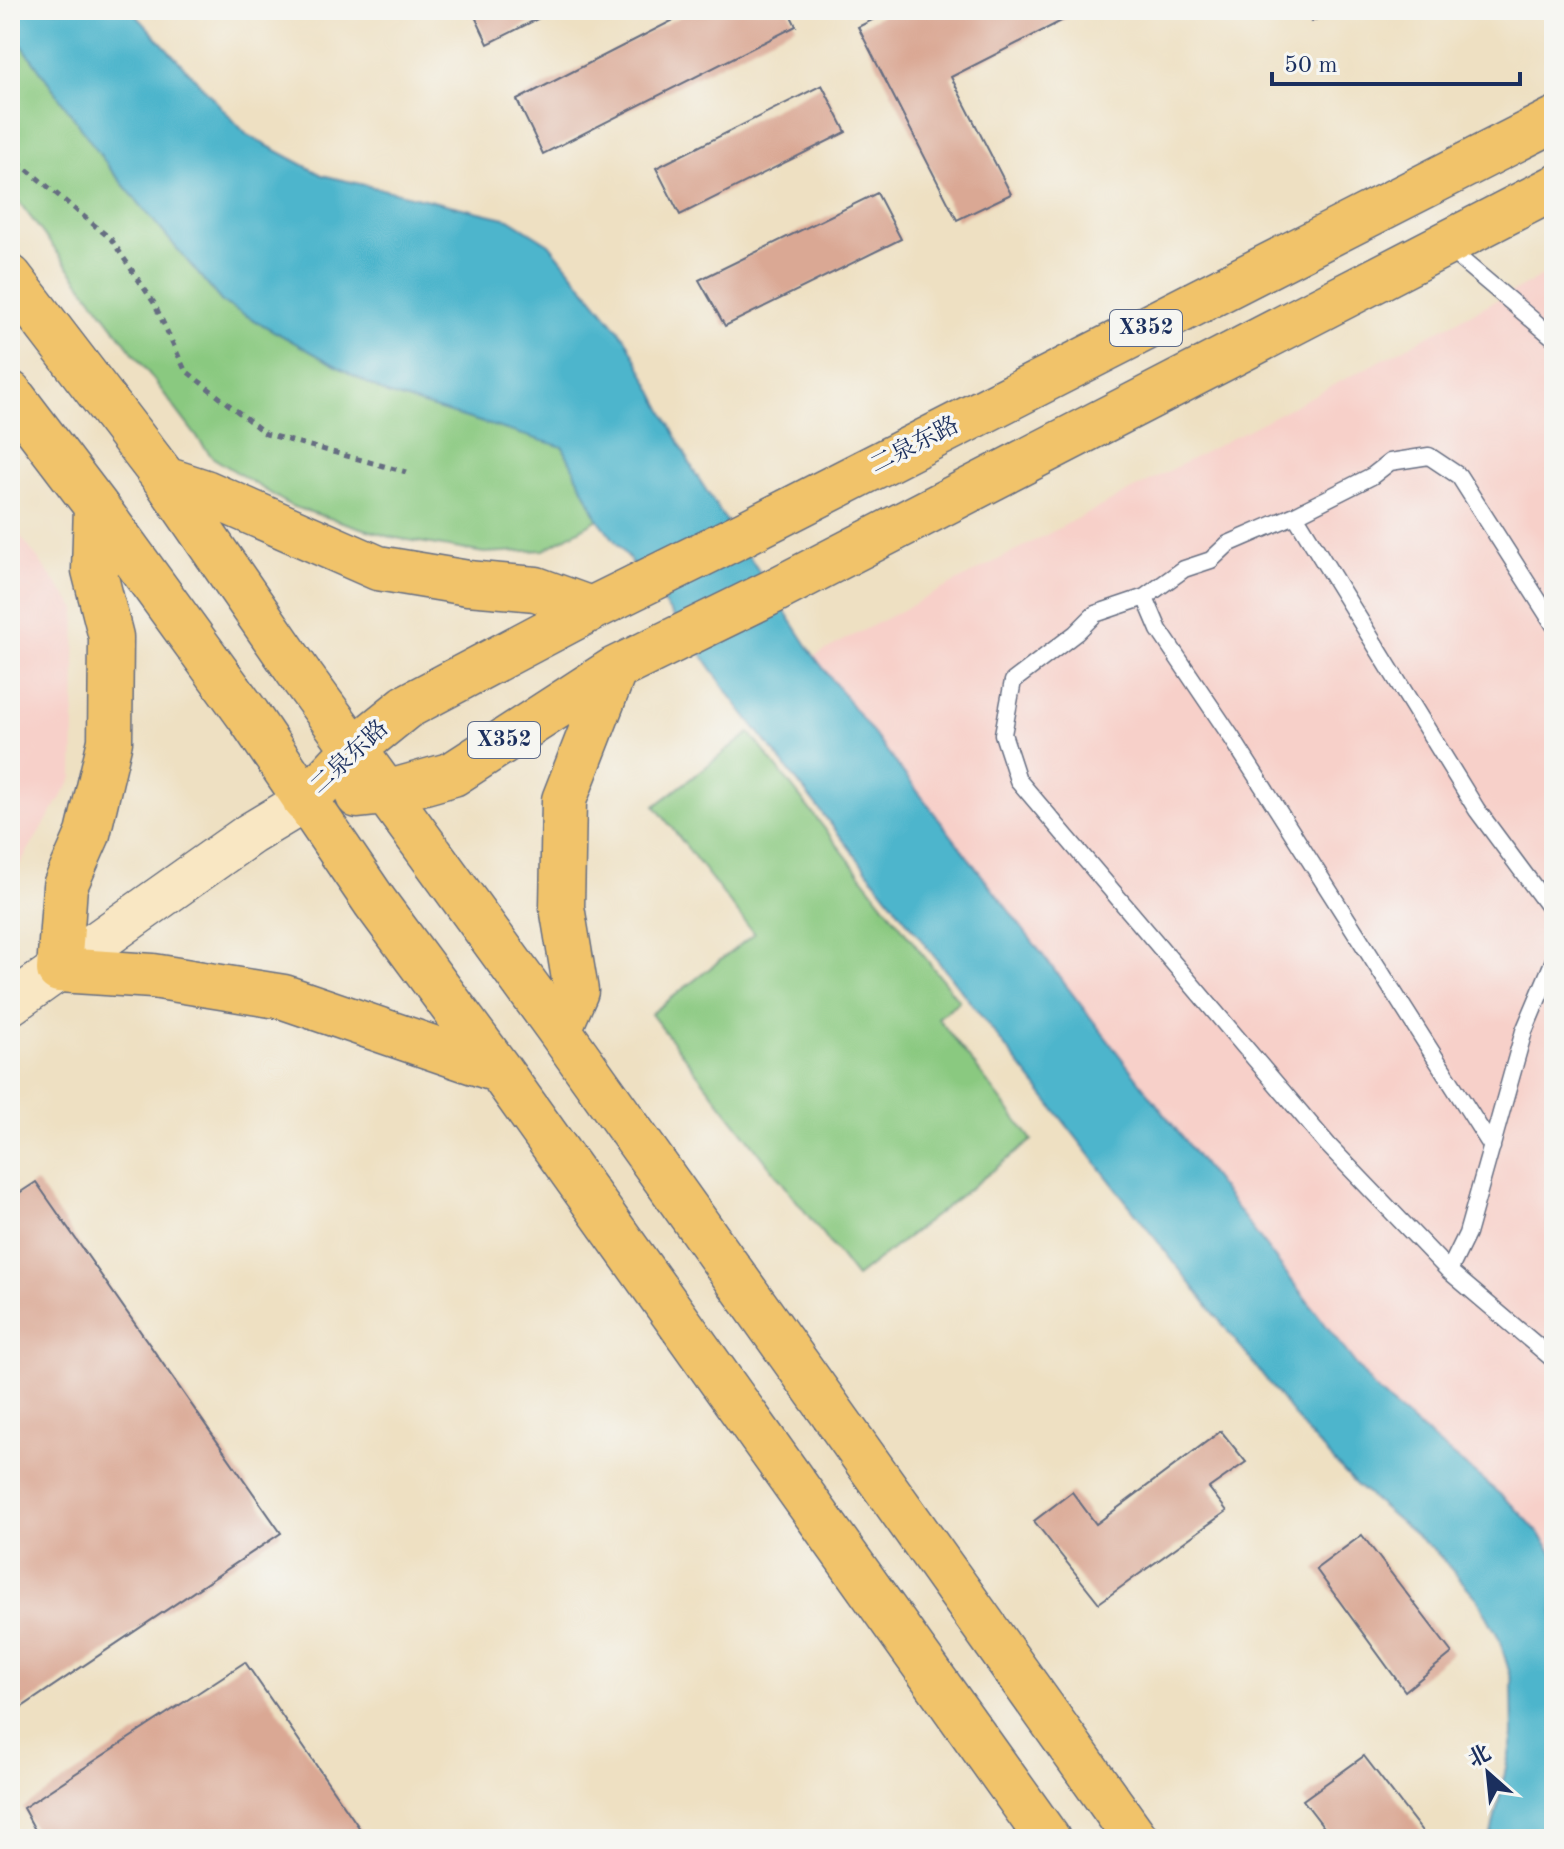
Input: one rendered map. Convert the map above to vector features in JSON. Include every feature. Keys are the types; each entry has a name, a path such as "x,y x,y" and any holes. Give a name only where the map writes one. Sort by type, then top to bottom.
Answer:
{"main road":[{"name":"二泉东路","path":"305,801 354,749 406,707 591,609 1554,120"},
{"name":"二泉东路","path":"305,801 386,793 453,774 615,669 772,592 1554,188"},
{"path":"10,277 165,479 301,676 559,1030 1136,1839"},
{"path":"10,393 248,715 375,902 500,1071 1048,1839"},
{"path":"165,479 205,492 378,568 468,583 536,589 591,609"},
{"path":"59,970 65,886 88,834 110,741 111,637 94,570 96,506"},
{"path":"559,1030 576,991 562,907 564,800 615,669"},
{"path":"10,1004 250,834 305,801"},
{"path":"59,970 153,976 284,997 500,1071"}],"lane":[{"path":"1443,244 1554,338"},
{"path":"1554,625 1459,476 1429,456 1390,462 1372,476 1295,515 1228,544 1211,560 1184,569 1145,597 1095,614 1076,633 1013,681 1003,734 1018,780 1328,1145 1449,1271 1554,1360"},
{"path":"1295,515 1477,810 1554,914"},
{"path":"1145,597 1159,630 1232,738 1492,1147"},
{"path":"1449,1271 1467,1234 1524,1031 1554,960"}],"path":[{"path":"10,153 111,239 154,303 185,370 266,434 406,472"}],"shaded area":[{"path":"1554,270 1554,1554 1545,1540 1500,1493 1412,1423 1374,1388 814,656"},
{"path":"10,522 76,609 73,778 10,880"}],"green space":[{"path":"10,28 111,170 222,302 387,394 563,446 598,519 544,550 484,553 390,537 291,506 212,457 10,190"},
{"path":"750,733 959,1001 938,1018 1032,1140 856,1277 651,1014 754,934 655,806"}],"water":[{"path":"10,10 134,10 247,135 322,175 509,219 549,244 626,339 695,473 814,656 1374,1388 1504,1498 1531,1524 1554,1554 1554,1839 1490,1839 1513,1736 1512,1681 1499,1638 1477,1598 1436,1552 1355,1484 1307,1432 732,698 688,635 598,519 563,447 387,394 222,302 111,170 10,28"}],"building":[{"path":"472,10 555,10 488,44"},
{"path":"693,10 788,10 796,26 543,154 517,100"},
{"path":"892,10 1083,10 951,77 1011,194 957,220 858,27"},
{"path":"1305,10 1336,10 1311,22"},
{"path":"822,85 846,132 680,215 656,168"},
{"path":"877,193 901,239 725,326 699,280"},
{"path":"36,1182 281,1533 10,1715 10,1199"},
{"path":"1221,1431 1246,1462 1209,1488 1227,1511 1099,1603 1034,1521 1072,1492 1096,1524"},
{"path":"1362,1535 1452,1653 1405,1691 1316,1569"},
{"path":"245,1662 367,1839 35,1839 39,1837 23,1808"},
{"path":"1364,1756 1428,1839 1333,1839 1303,1800"}]}
